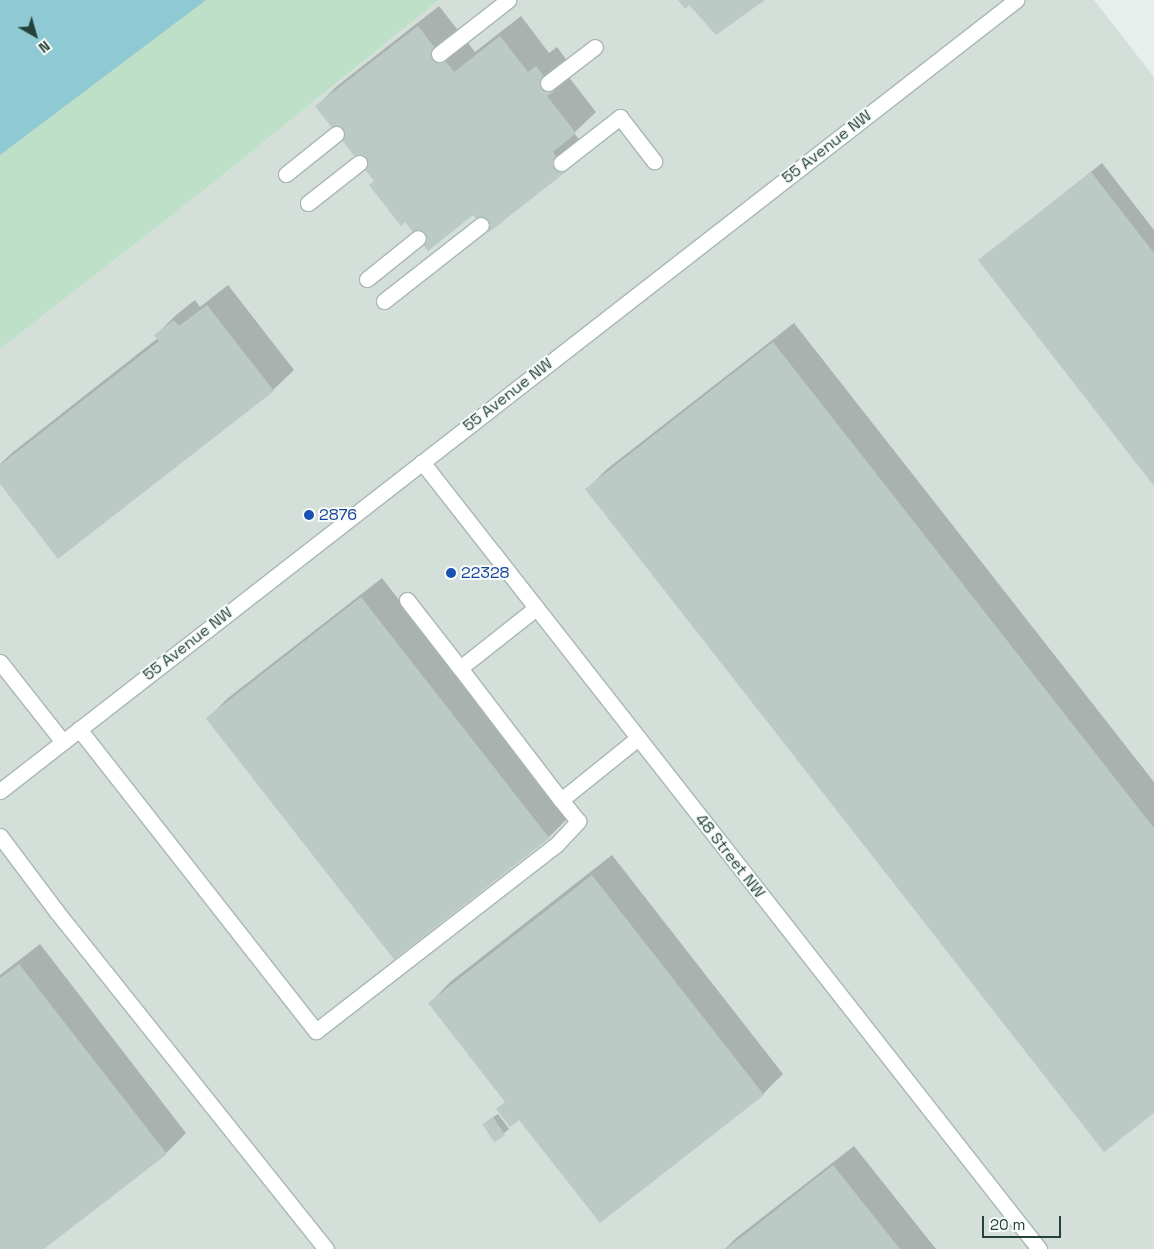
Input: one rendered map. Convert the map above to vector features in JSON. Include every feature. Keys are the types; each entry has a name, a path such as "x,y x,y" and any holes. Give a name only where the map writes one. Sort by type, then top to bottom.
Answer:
{"street":[{"path":"440,54 508,0"},
{"name":"55 Avenue NW","path":"0,791 1016,0"},
{"path":"548,83 595,47"},
{"path":"561,163 620,117 654,161"},
{"path":"286,174 336,134"},
{"path":"308,203 359,163"},
{"path":"384,301 481,225"},
{"path":"367,278 418,238"},
{"name":"48 Street NW","path":"422,462 1039,1249"},
{"path":"79,729 316,1032 556,845 578,821 408,600"},
{"path":"460,668 536,608"},
{"path":"0,662 63,742"},
{"path":"560,800 638,738"},
{"path":"0,836 57,912 326,1249"}],"shaded area":[{"path":"439,0 1094,0 1154,77 1154,1249 0,1249 0,349 203,191"}],"green space":[{"path":"0,0 439,0 203,191 0,349"}],"water":[{"path":"0,0 206,0 0,155"}],"building":[{"path":"678,0 765,0 716,35 689,5 685,9"},
{"path":"418,26 454,72 500,36 528,72 536,66 555,91 547,96 576,133 553,152 567,171 488,233 473,215 428,251 405,222 401,226 369,185 374,181 315,106"},
{"path":"1091,172 1154,253 1154,486 978,260"},
{"path":"207,305 274,391 58,559 0,484 0,465 159,341 154,335 174,320 179,326"},
{"path":"773,342 1154,828 1154,1113 1104,1152 585,489"},
{"path":"361,597 549,838 394,959 206,718"},
{"path":"592,875 764,1095 600,1223 519,1120 510,1127 496,1109 505,1102 428,1003"},
{"path":"19,964 167,1154 44,1249 0,1249 0,978"},
{"path":"493,1117 505,1135 495,1143 482,1124"},
{"path":"833,1165 900,1249 726,1249"}],"place":[{"name":"2876","path":"309,515"},
{"name":"22328","path":"451,573"}]}
